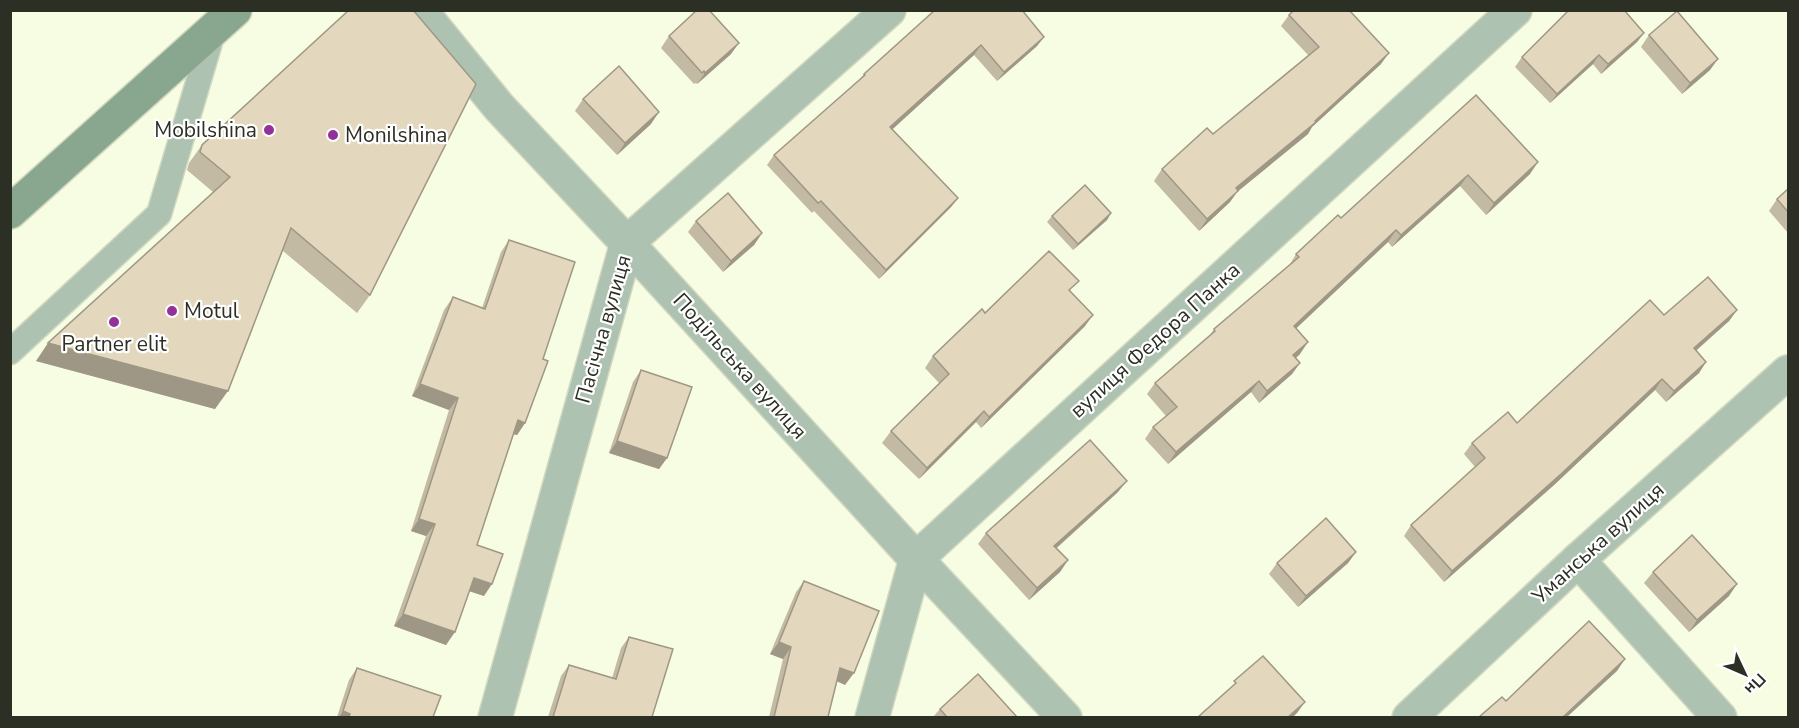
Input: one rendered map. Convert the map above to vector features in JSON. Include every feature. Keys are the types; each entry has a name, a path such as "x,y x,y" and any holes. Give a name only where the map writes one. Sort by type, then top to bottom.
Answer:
{"main road":[{"path":"10,212 224,20"}],"street":[{"name":"Подільська вулиця","path":"420,10 498,107 627,243 916,559 1065,717"},
{"name":"Пасічна вулиця","path":"495,717 627,243 890,10"},
{"name":"вулиця Федора Панка","path":"916,559 1515,10"},
{"name":"Уманська вулиця","path":"1409,717 1578,560 1788,372"},
{"path":"872,717 916,559"},
{"path":"1578,560 1720,717"}],"lane":[{"path":"10,352 159,214 224,20"}],"building":[{"path":"349,10 413,10 476,84 370,295 291,228 228,391 48,343 230,177 200,152 202,145"},
{"path":"697,10 709,10 739,43 705,73 704,71 702,73 669,36"},
{"path":"935,10 1022,10 1044,37 1004,72 981,45 890,127 958,198 886,270 821,201 818,203 774,155"},
{"path":"1294,10 1349,10 1389,53 1316,122 1236,188 1238,191 1207,219 1162,169 1207,128 1213,134 1319,47 1289,15"},
{"path":"1569,10 1624,10 1644,33 1608,64 1599,55 1557,94 1522,57"},
{"path":"1677,11 1718,59 1690,83 1649,35"},
{"path":"619,66 659,112 625,143 583,99"},
{"path":"1476,95 1538,162 1494,203 1468,175 1401,235 1396,230 1294,326 1308,342 1293,355 1300,363 1267,391 1259,381 1176,452 1153,427 1177,407 1155,383 1299,257 1296,254 1338,215 1341,218"},
{"path":"1085,185 1111,213 1078,244 1052,216"},
{"path":"1788,189 1788,212 1777,199"},
{"path":"728,193 762,233 731,261 696,221"},
{"path":"509,240 575,262 543,359 548,361 525,423 518,420 477,545 503,554 492,584 474,578 455,632 403,614 435,524 419,519 458,398 420,384 453,297 485,309"},
{"path":"1049,251 1079,281 1069,290 1093,315 989,417 984,411 927,468 891,431 949,374 933,356 982,309 985,313"},
{"path":"1708,277 1737,310 1694,348 1706,362 1674,391 1662,379 1561,474 1452,571 1411,525 1485,458 1472,443 1508,412 1517,423 1650,300 1664,315"},
{"path":"641,370 692,387 667,458 617,441"},
{"path":"1090,440 1127,481 1054,546 1068,560 1037,588 986,533"},
{"path":"1326,518 1356,552 1306,596 1277,563"},
{"path":"1692,535 1737,584 1697,620 1653,572"},
{"path":"804,581 879,611 854,673 840,668 828,717 774,717 791,647 779,642"},
{"path":"1589,621 1625,659 1563,717 1479,717 1502,697 1506,701"},
{"path":"629,637 673,649 652,717 553,717 569,665 616,679"},
{"path":"1263,656 1305,702 1288,717 1198,717 1236,683 1234,681"},
{"path":"357,668 441,696 433,717 349,717 350,714 343,711"},
{"path":"978,674 1017,717 947,717 940,709"}],"place":[{"name":"Mobilshina","path":"269,130"},
{"name":"Monilshina","path":"333,135"},
{"name":"Motul","path":"172,311"},
{"name":"Partner elit","path":"114,322"}]}
